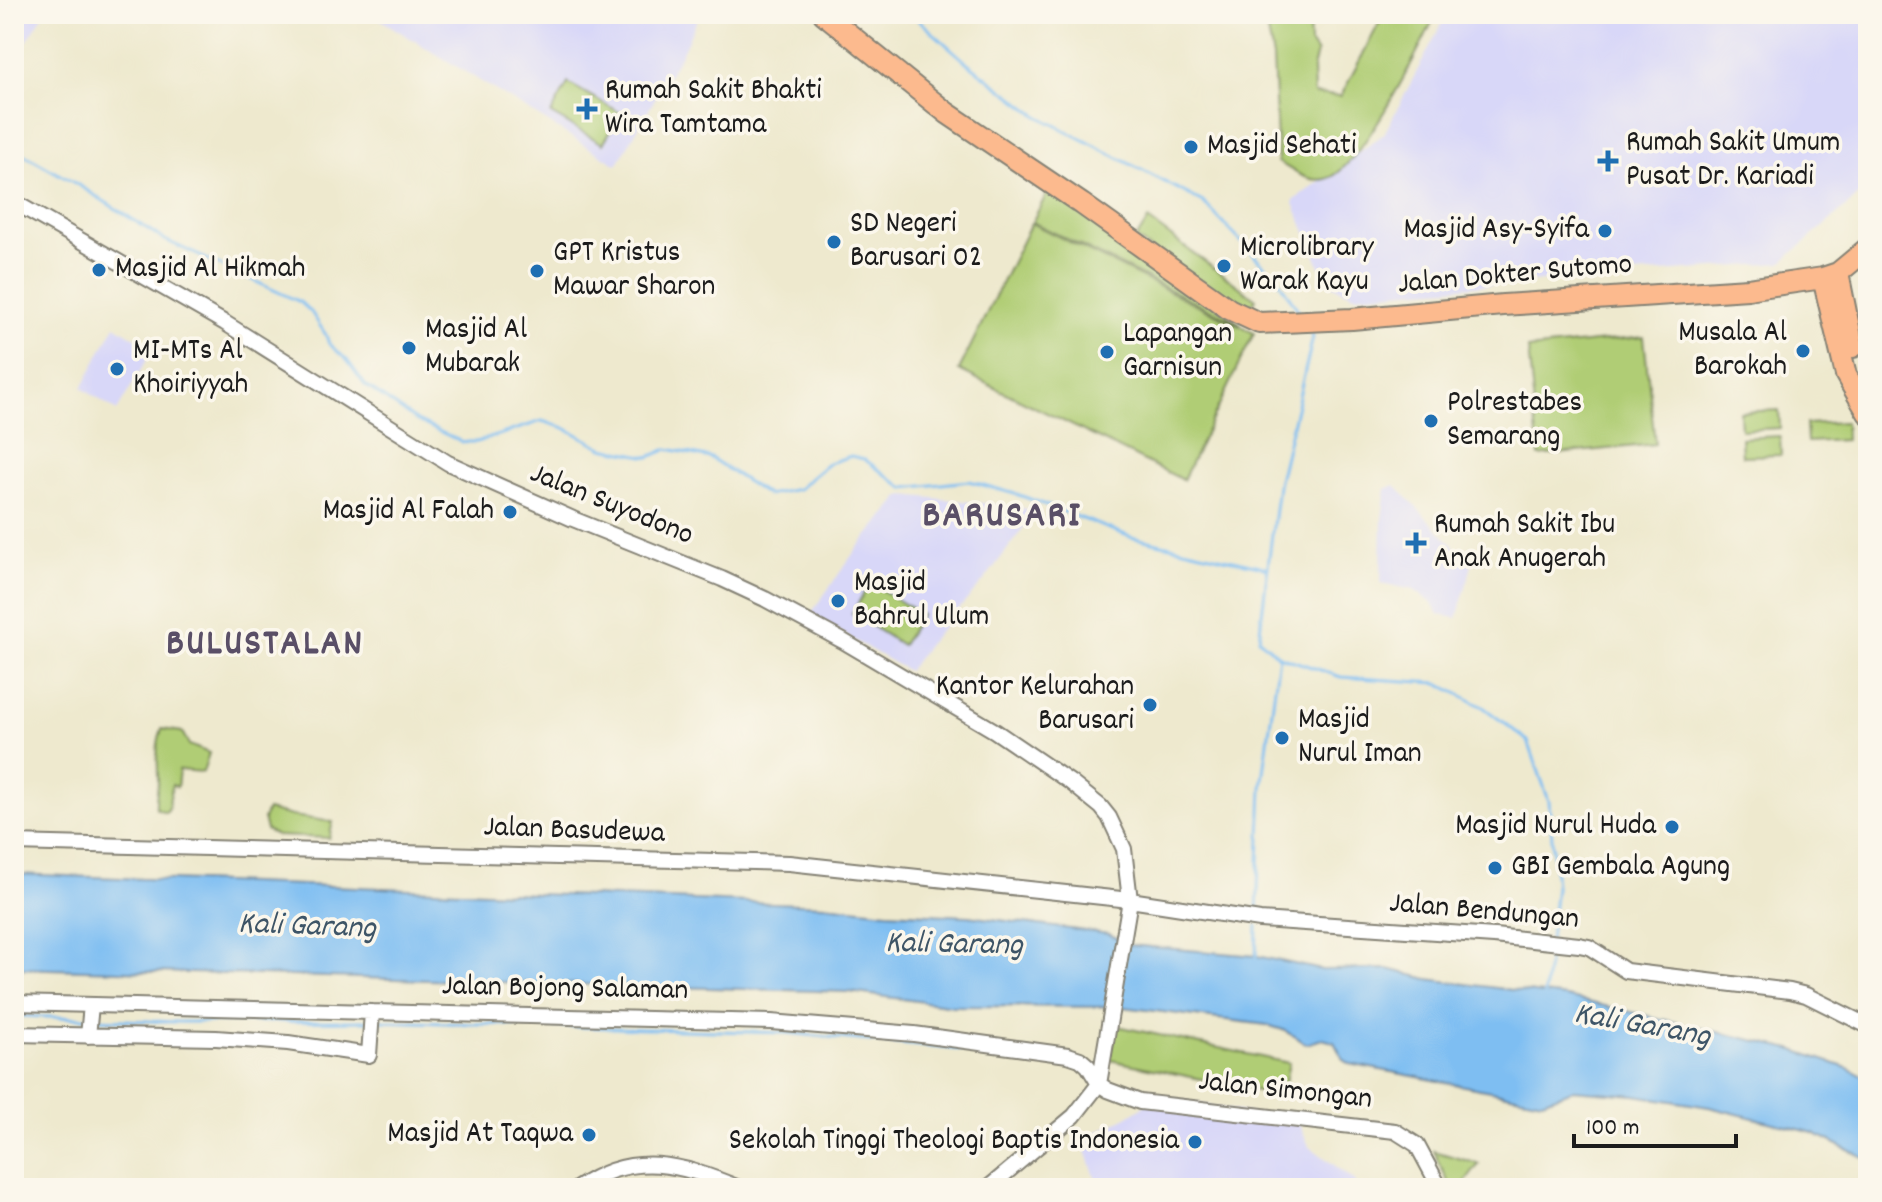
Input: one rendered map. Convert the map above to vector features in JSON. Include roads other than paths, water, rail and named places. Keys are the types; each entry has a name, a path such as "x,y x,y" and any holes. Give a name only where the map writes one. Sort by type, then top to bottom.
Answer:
{"highway":[{"name":"Jalan Dokter Sutomo","path":"824,14 947,113 1229,309 1259,323 1748,289 1830,275"},
{"path":"1830,275 1868,248"},
{"path":"1830,275 1857,364 1868,389"},
{"path":"1830,275 1846,375 1868,413"}],"street":[{"name":"Jalan Suyodono","path":"14,202 225,323 430,454 501,488 765,599 995,731 1070,782 1109,817 1124,849 1130,900 1099,1084"},
{"name":"Jalan Basudewa","path":"14,843 789,863 1130,900"},
{"name":"Jalan Bendungan","path":"1130,900 1255,919 1524,938 1579,945 1589,947 1626,971 1806,995 1868,1026"},
{"name":"Jalan Bojong Salaman","path":"14,1003 91,1009 714,1020 914,1034 1068,1055 1088,1066 1099,1084"},
{"path":"89,1033 91,1009"},
{"path":"14,1034 89,1033 216,1038 370,1051 372,1014"},
{"path":"988,1188 1074,1116 1099,1084"},
{"name":"Jalan Simongan","path":"1099,1084 1116,1095 1154,1105 1354,1124 1395,1131 1417,1145 1440,1188"},
{"path":"578,1188 613,1169 644,1164 681,1167 739,1188"}],"water":[{"name":"Kali Garang","path":"14,874 826,905 968,916 1109,934 1129,945 1257,956 1322,970 1388,969 1428,979 1566,997 1791,1049 1850,1069 1868,1079 1868,1160 1814,1133 1709,1107 1635,1095 1573,1090 1542,1101 1350,1064 1343,1059 1334,1042 1322,1039 1307,1044 1267,1025 1123,1007 954,1006 849,992 14,968"}],"waterway":[{"path":"912,14 965,61 1038,116 1203,202 1279,281 1300,313"},
{"path":"14,149 165,240 300,302 311,312 329,344 347,360 365,385 417,421 462,442 477,442 542,421 565,428 603,448 649,457 668,449 711,458 767,495 798,489 829,463 851,456 864,459 904,488 969,481 1022,496 1131,537 1268,568"},
{"path":"1257,914 1262,788 1279,656 1259,639 1278,485 1313,337 1310,330"},
{"path":"1279,656 1341,677 1438,683 1483,707 1528,741 1549,801 1556,887 1550,939"},
{"path":"1256,958 1257,926"},
{"path":"1544,995 1550,947"},
{"path":"14,1016 87,1018"},
{"path":"94,1019 367,1021"},
{"path":"378,1021 787,1033 964,1050 1076,1067"}],"place":[{"name":"Rumah Sakit Bhakti Wira Tamtama","path":"587,109"},
{"name":"Masjid Sehati","path":"1191,147"},
{"name":"Rumah Sakit Umum Pusat Dr. Kariadi","path":"1608,161"},
{"name":"Masjid Asy-Syifa","path":"1605,231"},
{"name":"SD Negeri Barusari 02","path":"834,242"},
{"name":"Microlibrary Warak Kayu","path":"1224,266"},
{"name":"Masjid Al Hikmah","path":"99,270"},
{"name":"GPT Kristus Mawar Sharon","path":"537,271"},
{"name":"Masjid Al Mubarak","path":"409,348"},
{"name":"Musala Al Barokah","path":"1803,351"},
{"name":"Lapangan Garnisun","path":"1107,352"},
{"name":"MI-MTs Al Khoiriyyah","path":"117,369"},
{"name":"Polrestabes Semarang","path":"1431,421"},
{"name":"Masjid Al Falah","path":"510,512"},
{"name":"Rumah Sakit Ibu Anak Anugerah","path":"1416,543"},
{"name":"Masjid Bahrul Ulum","path":"838,601"},
{"name":"Kantor Kelurahan Barusari","path":"1150,705"},
{"name":"Masjid Nurul Iman","path":"1282,738"},
{"name":"Masjid Nurul Huda","path":"1672,827"},
{"name":"GBI Gembala Agung","path":"1495,868"},
{"name":"Masjid At Taqwa","path":"589,1135"},
{"name":"Sekolah Tinggi Theologi Baptis Indonesia","path":"1195,1142"}],"district":[{"name":"BARUSARI","path":"1002,517"},
{"name":"BULUSTALAN","path":"265,645"}]}
